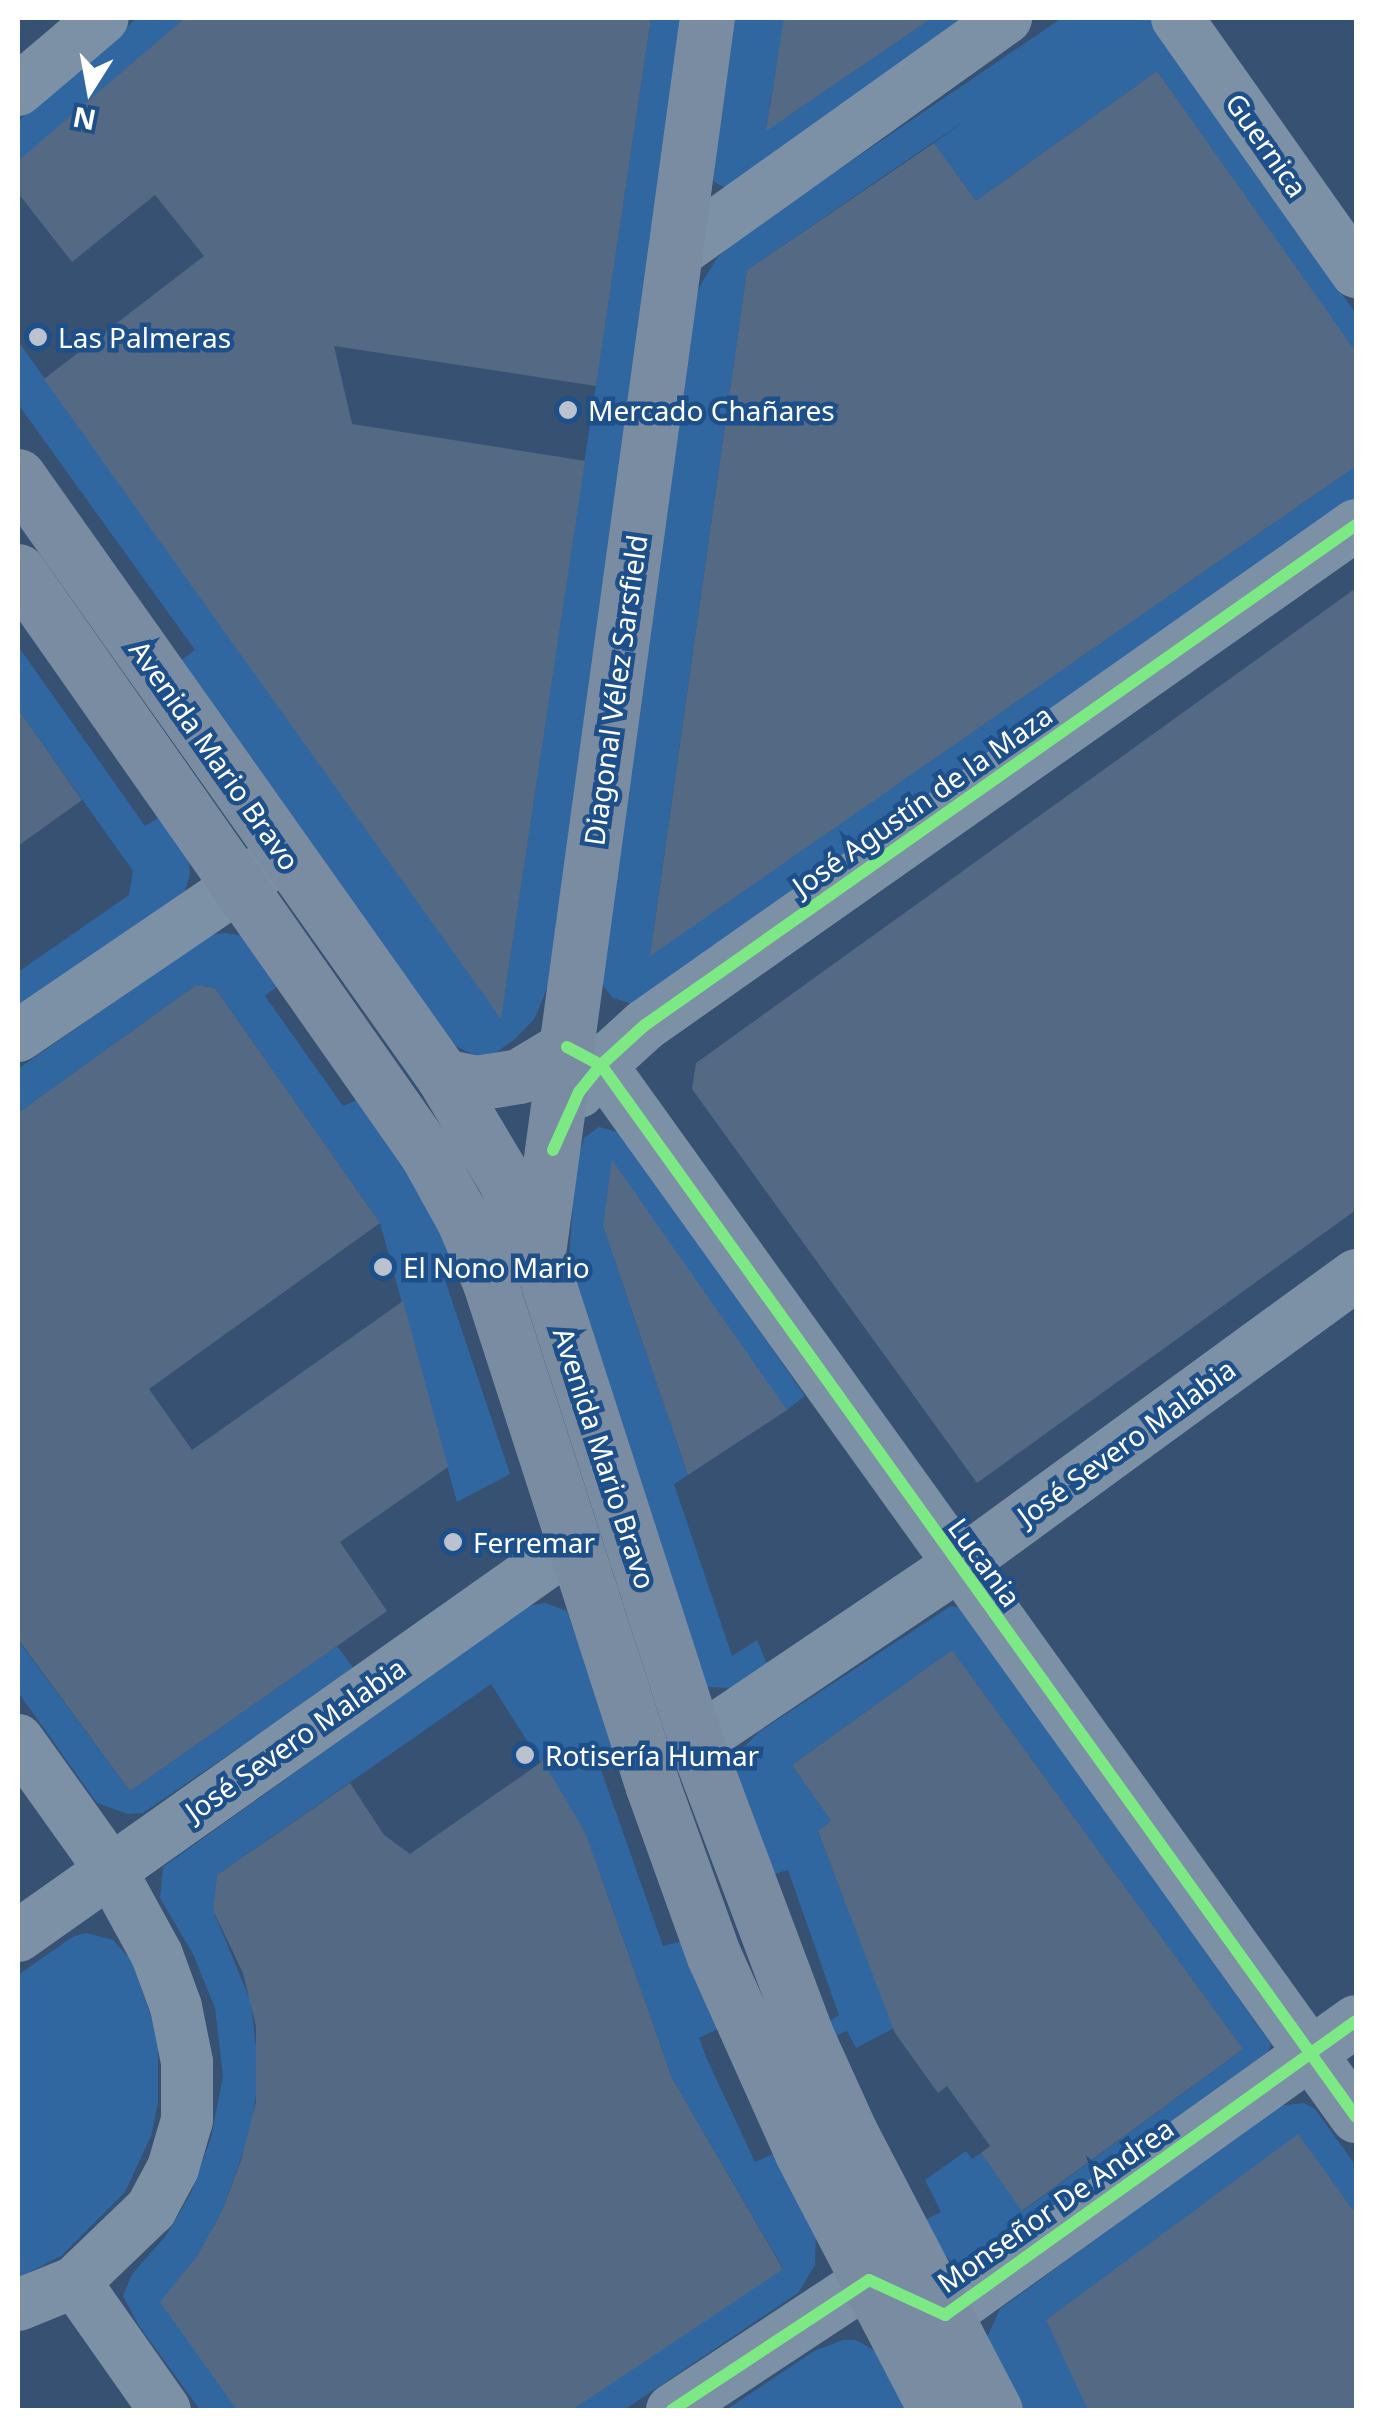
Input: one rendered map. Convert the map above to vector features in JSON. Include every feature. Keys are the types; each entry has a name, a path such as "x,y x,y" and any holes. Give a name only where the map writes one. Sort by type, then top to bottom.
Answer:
{"main road":[{"name":"Diagonal Vélez Sarsfield","path":"515,1360 538,1258 553,1150 584,1056 674,255 707,18"},
{"name":"Avenida Mario Bravo","path":"18,476 443,1076 504,1180 538,1258 696,1742 806,2035 850,2132 995,2410"},
{"name":"Avenida Mario Bravo","path":"18,570 427,1154 464,1222 515,1360 714,1956 778,2103 936,2410"},
{"path":"443,1076 474,1082 519,1076 584,1056"}],"street":[{"path":"18,90 102,18"},
{"path":"674,255 1006,18"},
{"name":"Guernica","path":"1177,18 1356,272"},
{"name":"José Agustín de la Maza","path":"584,1056 646,1025 1356,525"},
{"path":"18,1036 286,854"},
{"name":"Lucania","path":"584,1056 1356,2117"},
{"name":"José Severo Malabia","path":"696,1742 956,1566 1356,1275"},
{"name":"José Severo Malabia","path":"18,1936 574,1544"},
{"path":"18,1740 110,1869 158,1955 176,2008 187,2062 186,2120 173,2168 150,2210 75,2282 18,2305"},
{"name":"Monseñor De Andrea","path":"869,2280 945,2315 1356,2021"},
{"path":"672,2410 869,2280"},
{"path":"75,2282 165,2410"}],"shaded area":[{"path":"137,18 185,18 18,162 18,121"},
{"path":"651,18 685,18 547,988 535,1018 515,1039 497,1052 475,1056 450,1043 179,662 195,650 18,404 18,341 490,1003 505,992"},
{"path":"735,18 785,18 769,109 789,115 932,18 978,18 726,188 714,182 713,174"},
{"path":"1062,18 1149,18 1356,314 1356,353 1157,71 976,201 934,143 967,119 747,270 653,934 665,945 1356,466 1356,502 632,1004 613,998 602,985 695,299 700,286 717,258 739,237"},
{"path":"18,646 145,826 161,816 188,854 190,874 185,891 18,1011 18,972 129,895 133,871 18,709"},
{"path":"209,935 243,936 280,984 265,996 343,1106 360,1099 409,1168 458,1265 444,1277 510,1474 457,1502 380,1223 215,988 196,985 18,1113 18,1069"},
{"path":"599,1127 621,1133 805,1396 787,1410 603,1226 688,1475 674,1484 732,1656 757,1640 767,1664 731,1688 706,1687 568,1271 576,1166 584,1138"},
{"path":"545,1603 567,1611 616,1753 599,1764 663,1946 683,1941 718,2029 699,2038 706,2057 755,2162 775,2153 816,2230 815,2265 798,2293 624,2410 572,2410 783,2268 672,2078 586,1834 491,1684 217,1875 213,1910 251,2002 259,2076 250,2133 222,2211 197,2256 162,2301 237,2410 200,2410 138,2324 123,2296 132,2274 165,2237 190,2195 211,2138 223,2076 215,2008 193,1954 160,1898 163,1867 528,1606"},
{"path":"951,1606 961,1608 1271,2044 1268,2052 973,2265 951,2261 935,2245 923,2221 941,2212 925,2180 966,2151 972,2159 981,2153 1023,2211 1243,2049 952,1650 792,1765 831,1821 818,1831 894,2028 856,2048 847,2031 833,2037 825,2024 839,2015 788,1870 768,1876 732,1772 739,1752 760,1731"},
{"path":"18,1640 130,1791 337,1646 354,1669 143,1813 128,1814 97,1803 18,1692"},
{"path":"86,1933 113,1940 132,1961 158,2036 158,2103 151,2136 125,2192 61,2256 18,2278 18,1975 74,1936"},
{"path":"1304,2103 1315,2109 1356,2166 1356,2214 1298,2135 1046,2320 1091,2410 1023,2410 987,2337 1000,2309 1278,2106"},
{"path":"843,2340 856,2340 877,2352 911,2410 726,2410 814,2351"}],"building":[{"path":"185,18 651,18 596,386 334,346 352,424 585,461 501,1019 44,379 204,256 155,195 72,262 18,193 18,161"},
{"path":"784,18 932,18 766,131"},
{"path":"1157,71 1356,352 1356,466 650,956 747,270 934,143 976,201"},
{"path":"1356,588 1356,1210 977,1483 692,1089 696,1063"},
{"path":"18,709 82,800 18,846"},
{"path":"196,985 215,988 380,1223 149,1389 192,1450 403,1301 448,1467 340,1542 387,1611 130,1791 18,1639 18,1113"},
{"path":"612,1160 787,1410 688,1475 603,1226"},
{"path":"952,1650 1243,2049 1022,2211 981,2153 990,2146 947,2086 938,2093 895,2033 818,1831 831,1821 792,1765"},
{"path":"543,1761 586,1834 672,2078 783,2269 572,2410 237,2410 160,2302 197,2256 222,2211 242,2157 256,2102 256,2026 243,1973 213,1910 217,1875 350,1783 384,1835 410,1854"},
{"path":"1298,2134 1356,2214 1356,2410 1088,2410 1046,2320"}],"cycle path":[{"path":"553,1150 579,1092 601,1065 645,1025 1356,525"},
{"path":"567,1047 601,1065 1356,2117"},
{"path":"672,2410 869,2280 945,2315 1356,2021"}],"place":[{"name":"Las Palmeras","path":"38,337"},
{"name":"Mercado Chañares","path":"568,410"},
{"name":"El Nono Mario","path":"383,1267"},
{"name":"Ferremar","path":"453,1542"},
{"name":"Rotisería Humar","path":"525,1755"}]}
